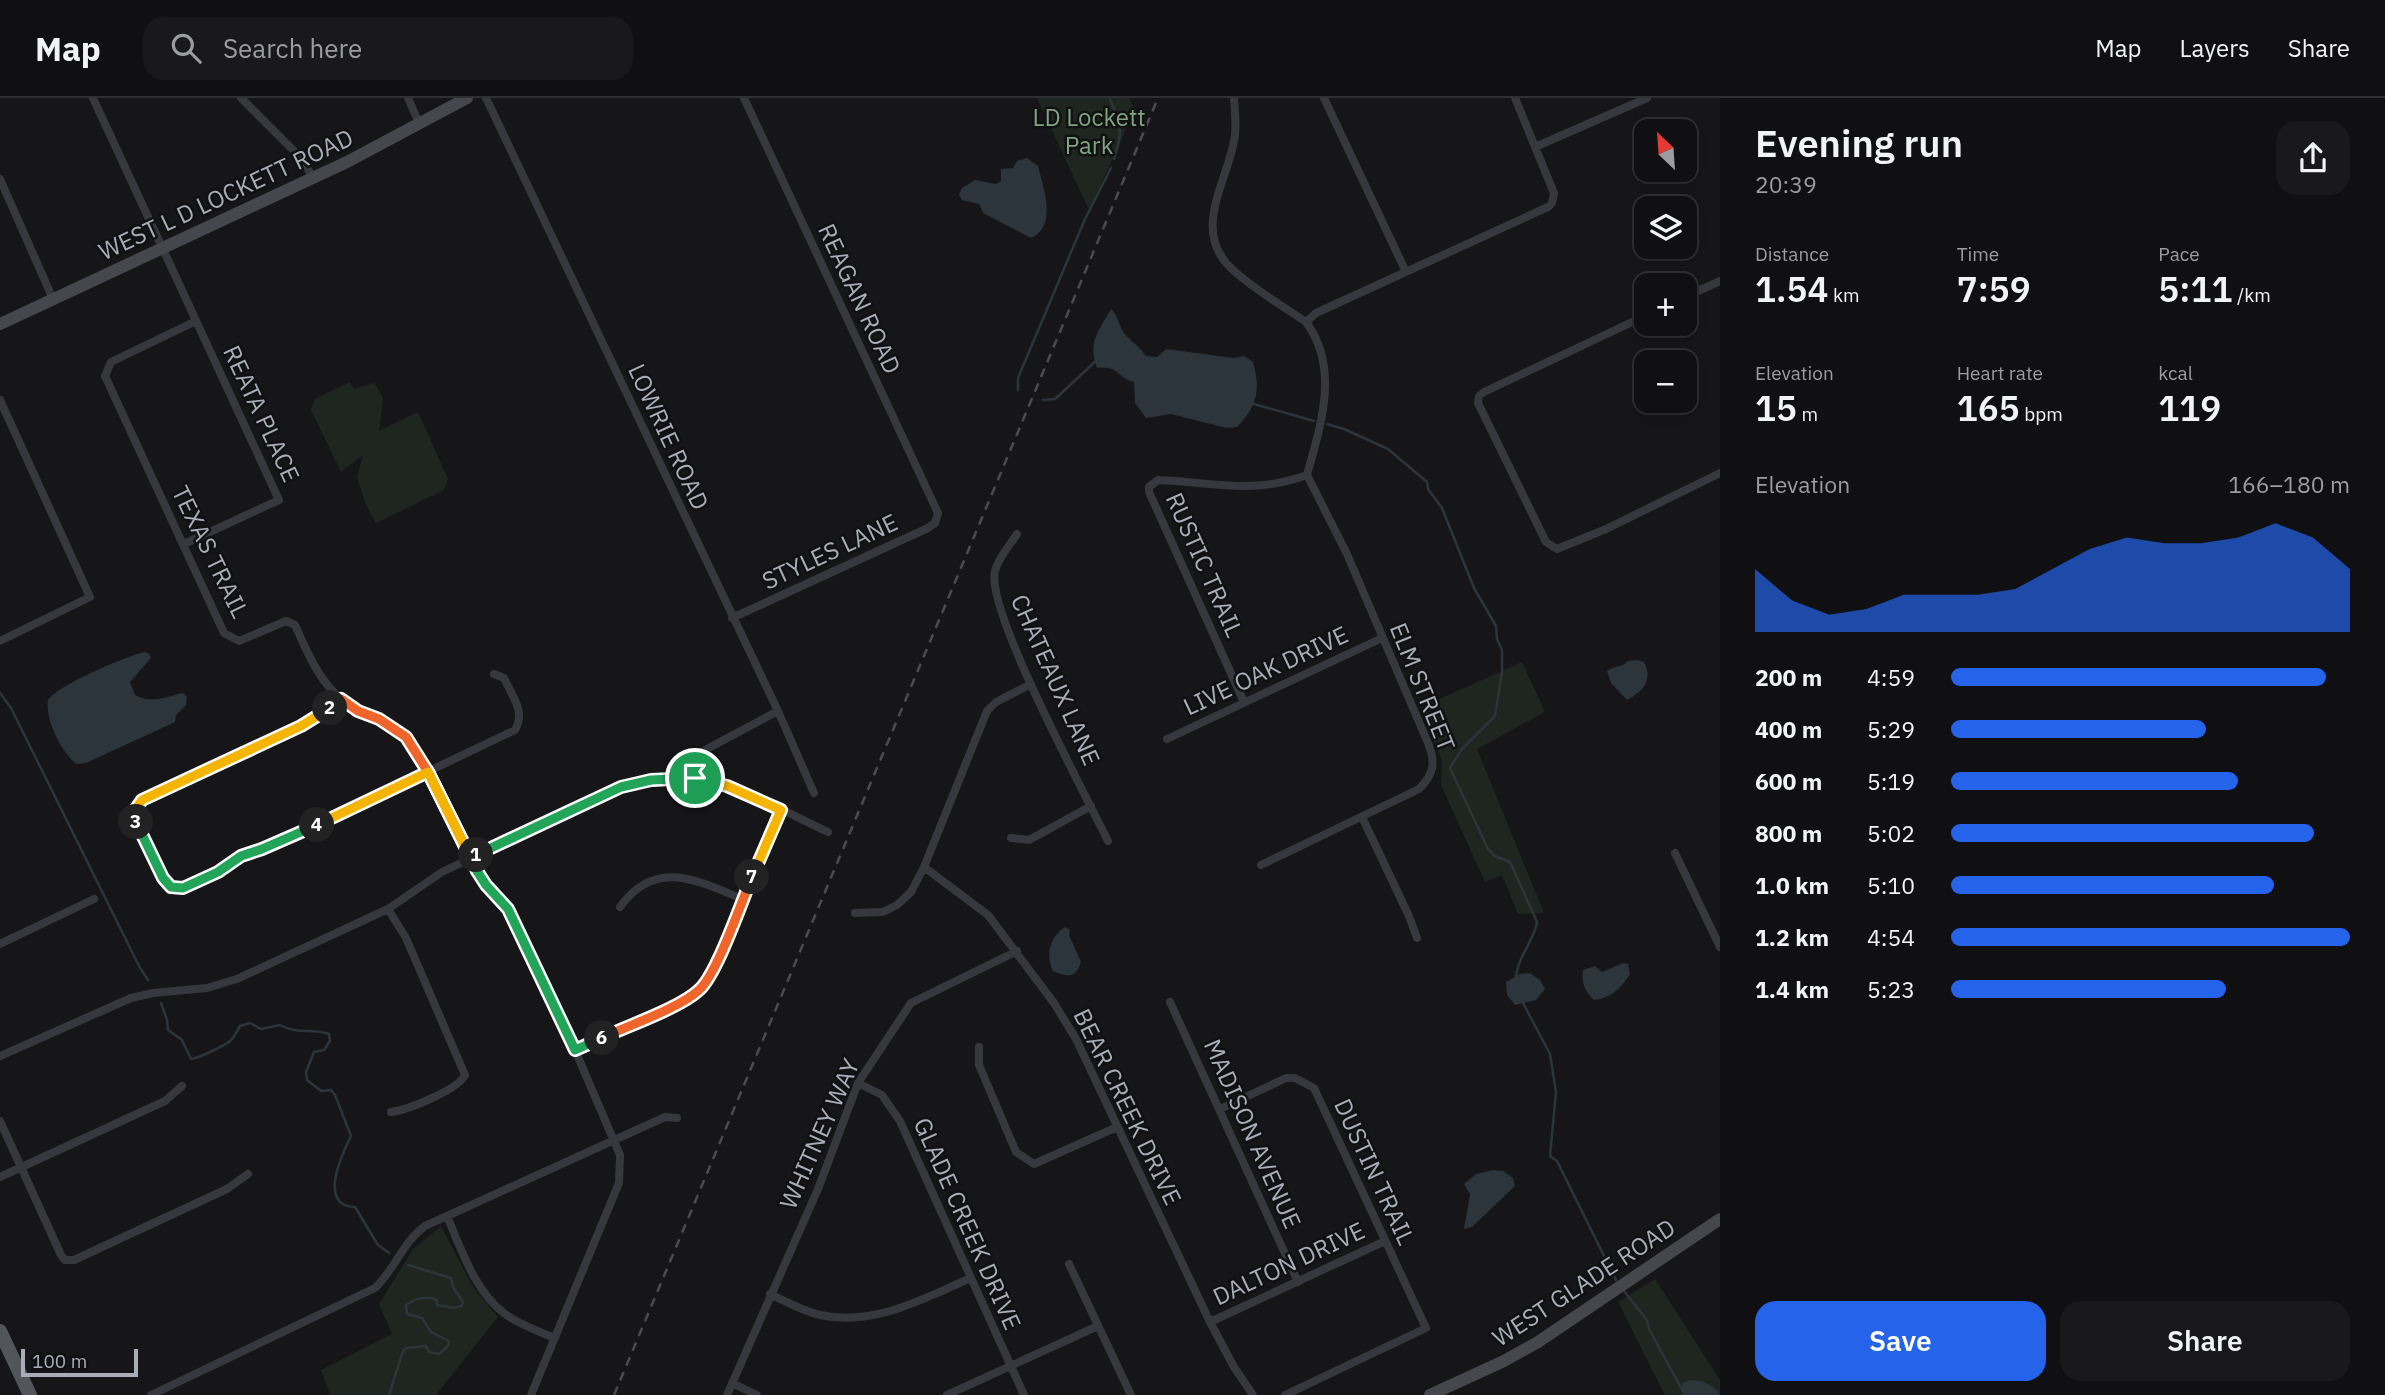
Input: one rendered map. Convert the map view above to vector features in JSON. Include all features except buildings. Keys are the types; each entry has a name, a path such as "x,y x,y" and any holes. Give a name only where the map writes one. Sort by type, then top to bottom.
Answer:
{"main road":[{"name":"WEST L D LOCKETT ROAD","path":"0,324 313,178 467,98"},
{"name":"WEST GLADE ROAD","path":"1430,1395 1521,1352 1720,1219"},
{"path":"0,1331 30,1395"}],"street":[{"name":"REATA PLACE","path":"93,98 279,499 184,544"},
{"path":"241,98 302,159 313,178"},
{"path":"408,98 419,123"},
{"name":"LOWRIE ROAD","path":"486,98 778,711 814,793"},
{"name":"REAGAN ROAD","path":"744,98 936,506 938,516"},
{"path":"1234,98 1235,139 1214,206 1211,224 1214,240 1231,269 1306,322 1319,344 1326,382 1318,437 1307,475"},
{"path":"1324,98 1406,272"},
{"path":"1306,322 1316,313 1552,203 1554,192 1515,98"},
{"path":"1535,148 1647,98"},
{"path":"0,179 53,299"},
{"path":"1697,292 1720,281"},
{"name":"TEXAS TRAIL","path":"196,321 111,362 105,376 224,633 239,641 285,621 295,625 314,667 341,699 406,737 428,772 480,877 508,909 575,1050 620,1155 619,1183 531,1395"},
{"path":"1634,321 1484,392 1478,399 1549,546 1557,549 1574,542 1720,472"},
{"path":"0,400 90,597 0,641"},
{"name":"ELM STREET","path":"1261,865 1419,789 1430,776 1434,764 1428,743 1347,554 1307,475"},
{"name":"RUSTIC TRAIL","path":"1244,702 1150,498 1149,487 1158,480 1212,486 1265,486 1307,475"},
{"name":"STYLES LANE","path":"732,618 928,528 935,523 938,516"},
{"name":"CHATEAUX LANE","path":"1017,534 995,571 995,591 1000,611 1031,684 1108,841"},
{"name":"LIVE OAK DRIVE","path":"1167,738 1381,638"},
{"path":"341,699 326,712 301,726 142,800 135,810 135,819 163,878 171,887 183,888 218,872 241,856 295,835 515,730 520,721 520,712 504,678 494,674"},
{"path":"855,914 883,912 897,905 911,892 925,867 931,846 987,711 996,702 1031,684"},
{"path":"695,778 705,750 778,711"},
{"path":"0,1056 131,998 206,988 237,979 388,909 428,879 621,787 651,780 695,778 727,786 828,832"},
{"path":"1011,838 1023,841 1036,837 1091,806"},
{"path":"575,1050 680,1002 702,988 712,971 781,810"},
{"path":"1362,817 1417,938"},
{"path":"1675,853 1720,947"},
{"name":"BEAR CREEK DRIVE","path":"925,867 988,915 1054,1003 1076,1039 1210,1322 1234,1367 1253,1395"},
{"path":"620,907 636,887 668,878 694,880 742,900"},
{"path":"0,944 94,899"},
{"path":"388,909 406,938 464,1069 464,1079 456,1086 391,1112"},
{"name":"WHITNEY WAY","path":"727,1395 818,1189 859,1083 911,1003 1017,951"},
{"name":"MADISON AVENUE","path":"1170,1002 1298,1282"},
{"path":"979,1047 979,1065 1016,1152 1034,1164 1117,1127"},
{"name":"DUSTIN TRAIL","path":"1220,1109 1286,1078 1303,1081 1314,1088 1426,1328 1284,1395"},
{"name":"GLADE CREEK DRIVE","path":"859,1083 882,1096 900,1121 1024,1395"},
{"path":"0,1177 166,1101 181,1086"},
{"path":"151,1395 375,1288 386,1278 412,1235 425,1226 665,1117 677,1118"},
{"path":"0,1121 65,1260 74,1260 228,1189 248,1174"},
{"path":"447,1216 463,1254 489,1299 520,1323 555,1338"},
{"name":"DALTON DRIVE","path":"1210,1322 1385,1241"},
{"path":"1069,1264 1131,1395"},
{"path":"770,1294 821,1315 866,1317 889,1312 971,1278"},
{"path":"947,1395 1098,1325"},
{"path":"732,1383 757,1395"}],"green space":[{"name":"LD Lockett Park","path":"1037,98 1129,98 1135,110 1089,210"},
{"path":"350,382 354,389 375,383 383,398 379,431 418,412 448,479 444,490 376,523 366,505 357,477 363,455 341,472 311,410 315,399"},
{"path":"1522,662 1545,712 1477,749 1544,913 1518,914 1502,875 1485,882 1441,785 1442,761 1422,707"},
{"path":"441,1226 473,1287 498,1317 436,1395 330,1395 321,1370 392,1334 379,1304 413,1249"},
{"path":"1655,1279 1720,1380 1720,1395 1665,1395 1618,1302"}],"shaded area":[{"path":"1027,158 1038,166 1046,205 1044,225 1031,238 983,213 979,204 962,200 959,195 962,188 975,180 996,184 1001,181 1001,169 1013,168 1017,161"},
{"path":"1111,309 1124,334 1146,356 1157,357 1166,349 1233,358 1244,356 1253,362 1257,381 1256,397 1244,420 1237,427 1227,428 1171,414 1146,418 1135,403 1134,382 1110,368 1097,368 1094,359 1094,343"},
{"path":"145,652 151,658 130,682 135,695 153,699 183,693 187,697 186,705 176,715 175,722 86,763 77,764 65,752 55,735 49,716 48,700 78,679"},
{"path":"1628,661 1644,662 1647,679 1642,689 1627,700 1611,683 1607,671"},
{"path":"1065,927 1070,930 1069,935 1081,962 1079,968 1070,975 1053,971 1049,959 1053,941"},
{"path":"1623,963 1628,964 1630,974 1623,984 1611,995 1594,1000 1584,987 1583,970 1595,966 1602,972"},
{"path":"1530,973 1540,980 1545,989 1536,1000 1515,1005 1507,995 1506,982 1520,974"},
{"path":"1503,1171 1513,1178 1515,1186 1472,1227 1464,1229 1470,1194 1464,1184 1476,1174"},
{"path":"1690,1380 1715,1388 1720,1395 1684,1395 1681,1388 1683,1383"}],"waterway":[{"path":"1109,98 1120,128 1114,159"},
{"path":"1018,390 1018,378 1085,219 1111,168"},
{"path":"1043,400 1055,399 1097,360"},
{"path":"1254,404 1314,421"},
{"path":"1327,424 1388,449 1427,482 1428,489 1442,508 1474,588 1496,626 1497,639 1502,650 1502,672 1495,716 1462,749 1450,768 1488,849 1495,856 1510,862 1537,922 1519,964 1516,980"},
{"path":"0,693 11,708 148,980"},
{"path":"161,1003 168,1030 182,1040 191,1059 227,1043 240,1026 250,1023 261,1029 280,1025 293,1030 329,1034 330,1041 324,1050 314,1052 306,1072 307,1080 321,1091 331,1090 335,1095 351,1136 335,1179 337,1198 344,1204 355,1207 378,1245 389,1253"},
{"path":"1523,1003 1550,1054 1556,1092 1550,1156 1557,1161 1616,1280"},
{"path":"389,1395 406,1348 426,1346 429,1352 439,1354 448,1346 449,1341 431,1332 422,1318 407,1314 406,1305 425,1298 437,1300 437,1305 454,1308 462,1306 463,1302 453,1287 451,1278 408,1265"},
{"path":"1624,1291 1647,1320 1649,1329 1685,1395"}],"railway":[{"path":"614,1395 1158,98"}],"route":[{"path":"695,778 651,780 621,787 471,858 428,772 406,737 341,699 326,712 301,726 142,800 135,810 135,819 163,878 171,887 183,888 218,872 241,856 295,835 428,772 480,877 508,909 575,1050 693,995 702,988 712,971 781,810 727,786 695,778"}]}
